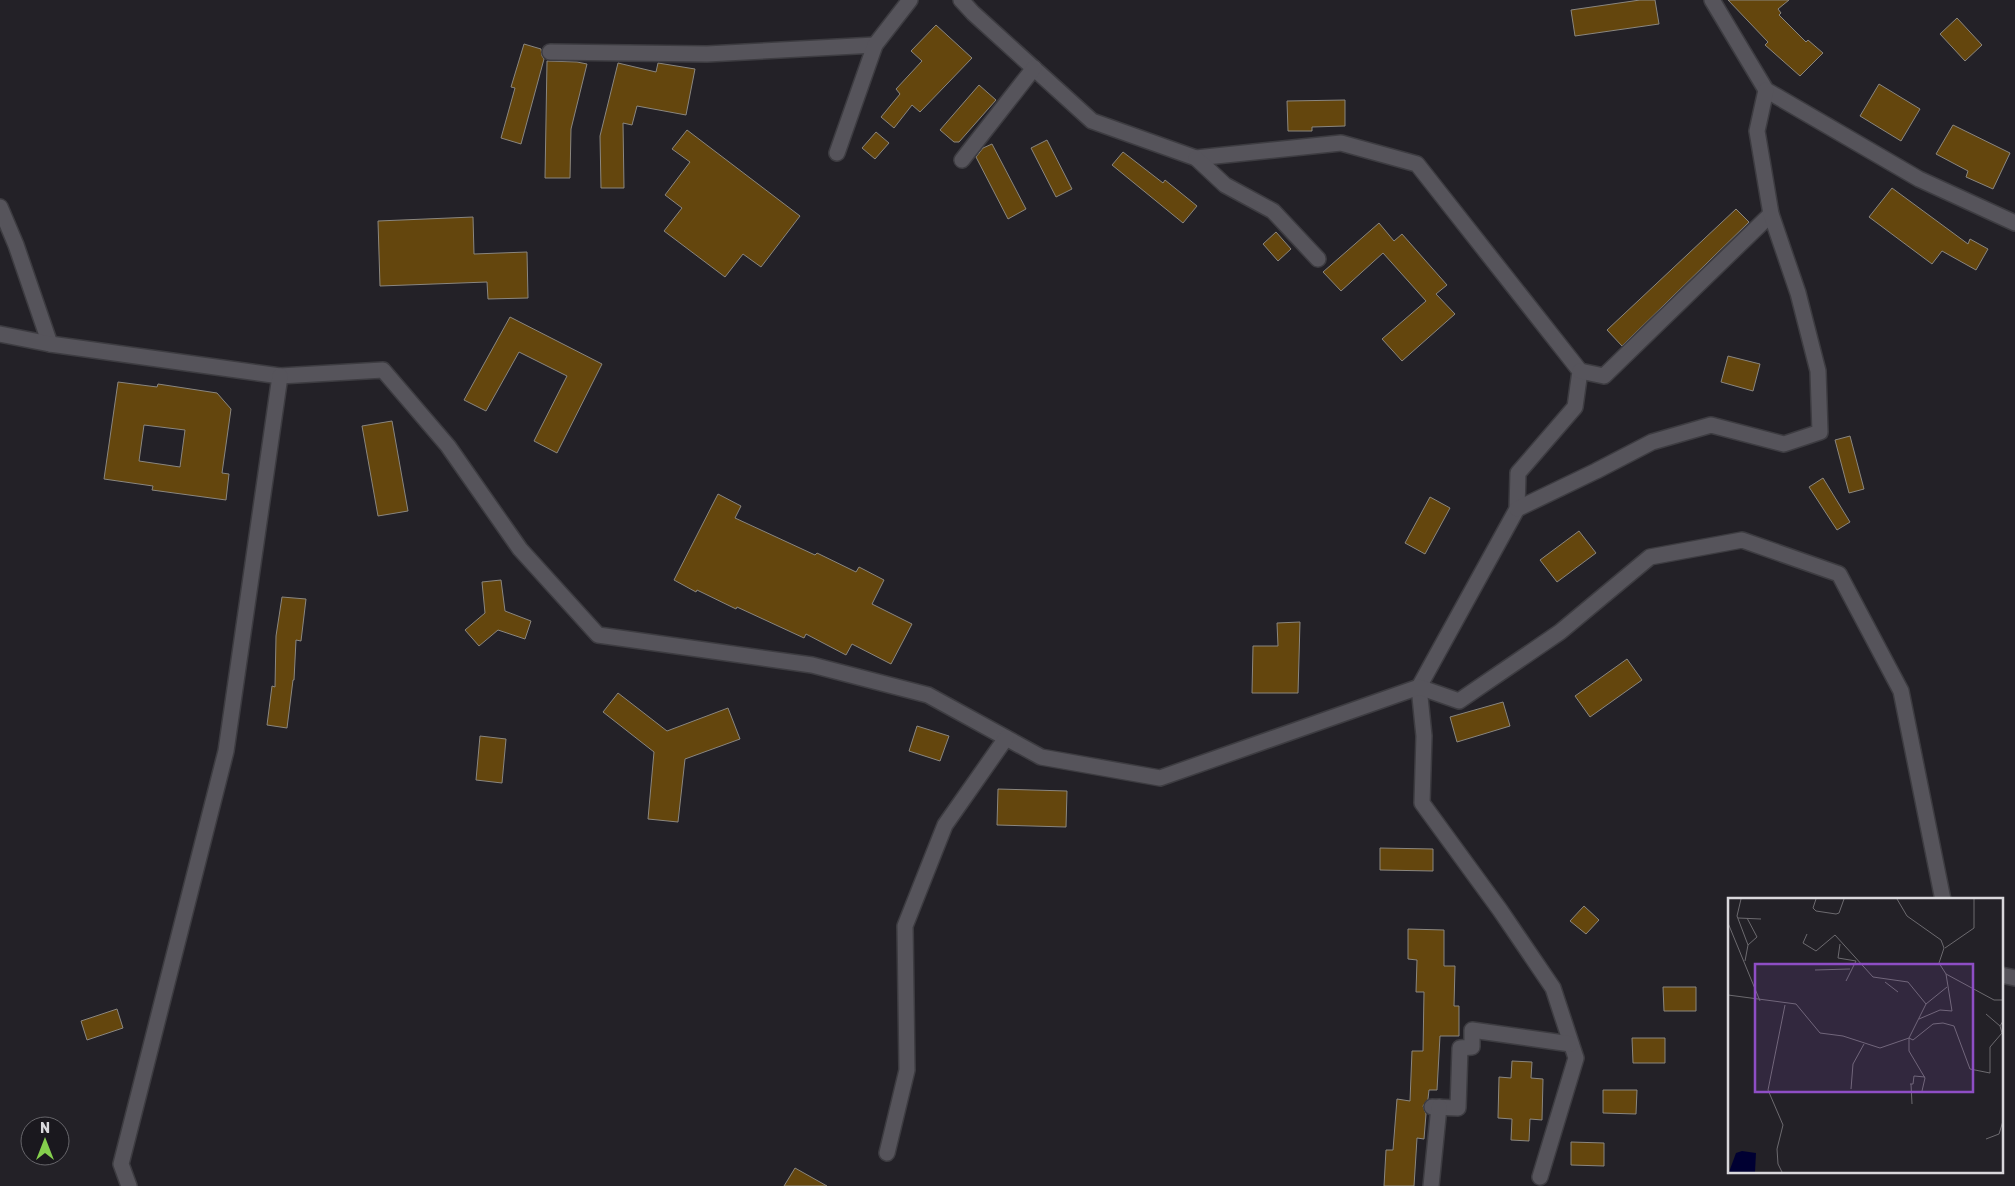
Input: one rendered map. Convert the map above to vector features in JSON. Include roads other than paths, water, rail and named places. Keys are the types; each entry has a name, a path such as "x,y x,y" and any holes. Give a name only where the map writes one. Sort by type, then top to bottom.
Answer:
{"street":[{"path":"837,153 875,45 910,0"},
{"path":"961,0 1092,121 1196,158 1226,185 1273,211 1318,260"},
{"path":"1712,0 1766,90 1919,179 2015,223"},
{"path":"550,52 706,54 875,45"},
{"path":"962,160 1034,68"},
{"path":"1517,509 1652,442 1711,425 1784,444 1820,432 1818,371 1798,293 1770,214 1757,131 1766,90"},
{"path":"1196,158 1340,143 1417,164 1580,371 1604,376 1770,214"},
{"path":"0,207 16,245 50,344"},
{"path":"0,334 50,344 280,376 383,370 448,446 520,549 598,635 812,665 928,695 1041,757 1160,778 1419,687 1459,701 1560,632 1650,557 1742,540 1839,574 1901,692 1943,898"},
{"path":"1540,1177 1576,1058 1553,988 1500,910 1422,803 1424,736 1419,687 1517,509 1518,473 1575,407 1580,371"},
{"path":"129,1186 121,1164 226,751 280,376"},
{"path":"887,1153 907,1070 905,926 945,825 1006,738"},
{"path":"2002,975 2015,978"},
{"path":"1431,1186 1435,1107 1458,1108 1460,1048 1472,1047 1472,1030 1572,1044"}]}
